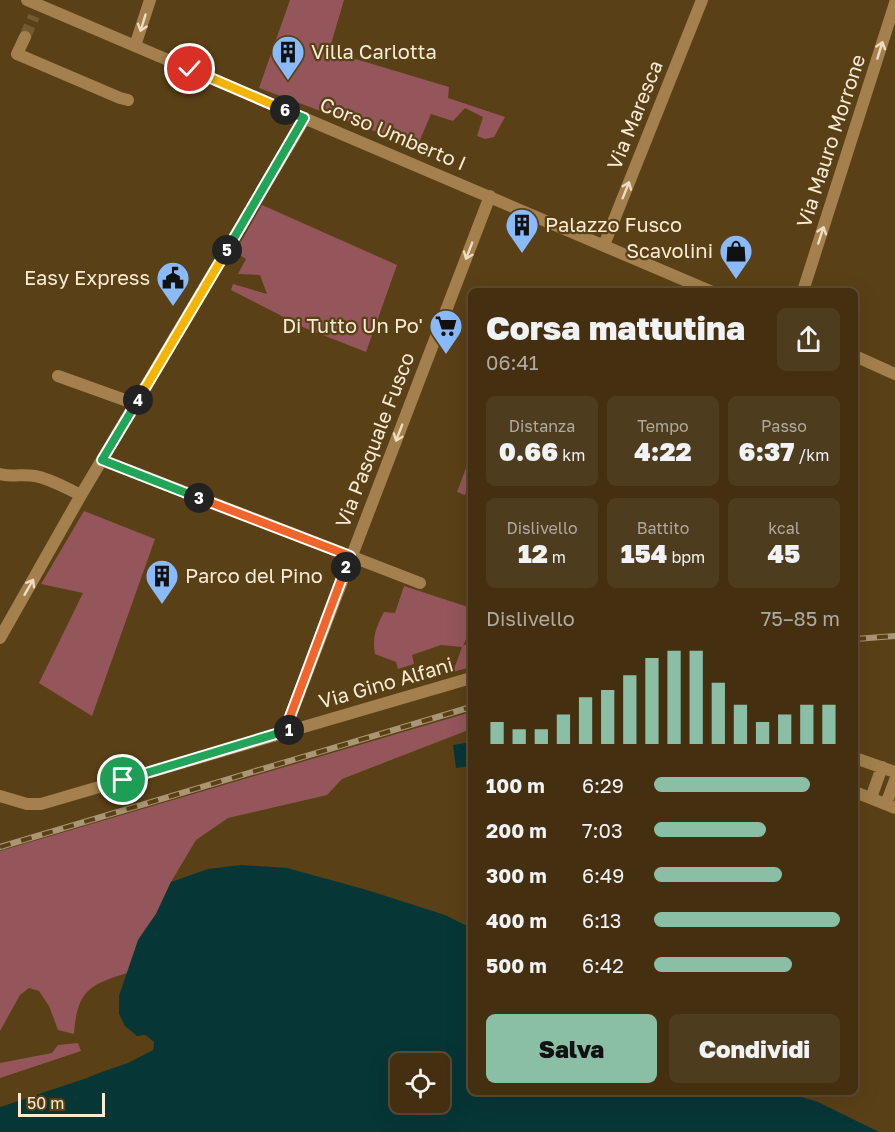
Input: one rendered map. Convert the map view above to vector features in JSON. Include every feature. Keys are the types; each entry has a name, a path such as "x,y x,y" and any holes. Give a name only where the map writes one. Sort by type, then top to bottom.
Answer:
{"street":[{"path":"135,46 150,0"},
{"name":"Via Maresca","path":"604,244 702,0"},
{"name":"Via Mauro Morrone","path":"804,288 895,3"},
{"name":"Corso Umberto I","path":"33,7 135,46 703,288"},
{"path":"25,37 17,54 128,100"},
{"path":"0,638 81,495 304,118"},
{"name":"Via Pasquale Fusco","path":"289,732 288,722 350,556 490,196"},
{"path":"858,357 895,374"},
{"path":"58,376 136,404"},
{"path":"102,460 420,583"},
{"path":"0,474 11,477 39,477 81,495"},
{"name":"Via Gino Alfani","path":"0,796 27,804 41,804 468,679"},
{"path":"858,759 895,772"},
{"path":"871,798 882,767"},
{"path":"858,793 891,806 895,780"}],"shaded area":[{"path":"290,0 344,0 329,51 449,87 448,98 505,117 494,137 485,139 477,136 483,117 465,108 453,121 431,114 417,147 259,88"},
{"path":"262,205 397,265 366,352 305,328 231,290 233,284 267,294 260,275 238,274 246,259 235,252"},
{"path":"468,463 468,488 465,495 457,492"},
{"path":"84,511 155,539 92,716 39,683 83,593 41,584"},
{"path":"404,586 468,607 468,635 463,646 468,643 468,668 453,672 462,647 441,645 412,655 414,664 398,669 396,662 375,654 375,633 384,612 395,613"},
{"path":"468,713 468,730 342,779 327,795 228,818 196,840 171,882 156,914 140,937 127,973 94,986 87,992 78,1008 74,1034 58,1030 49,1006 39,991 29,988 20,995 0,1031 0,851"},
{"path":"78,1043 81,1051 0,1078 0,1063 52,1053 58,1045"}],"water":[{"path":"468,742 468,766 456,768 453,745"},
{"path":"241,865 287,868 367,890 445,915 468,926 468,1095 795,1095 818,1102 879,1132 0,1132 0,1107 87,1078 153,1050 154,1042 145,1035 137,1036 125,1026 119,1014 119,996 138,940 156,914 171,882 208,869"}],"pier":[{"path":"145,1035 154,1042 153,1050 128,1063 0,1107 0,1104 127,1060 150,1048 151,1043 144,1038 133,1037"}],"tunnel":[{"path":"25,37 34,16"}],"railway":[{"path":"858,639 895,636"},
{"path":"0,847 468,708"}],"place":[{"name":"Villa Carlotta","path":"288,81"},
{"name":"Palazzo Fusco","path":"522,254"},
{"name":"Scavolini","path":"736,280"},
{"name":"Easy Express","path":"173,307"},
{"name":"Di Tutto Un Po'","path":"446,355"},
{"name":"Parco del Pino","path":"162,605"}],"route":[{"path":"123,780 289,732 288,722 350,556 102,460 304,118 190,69"}]}
